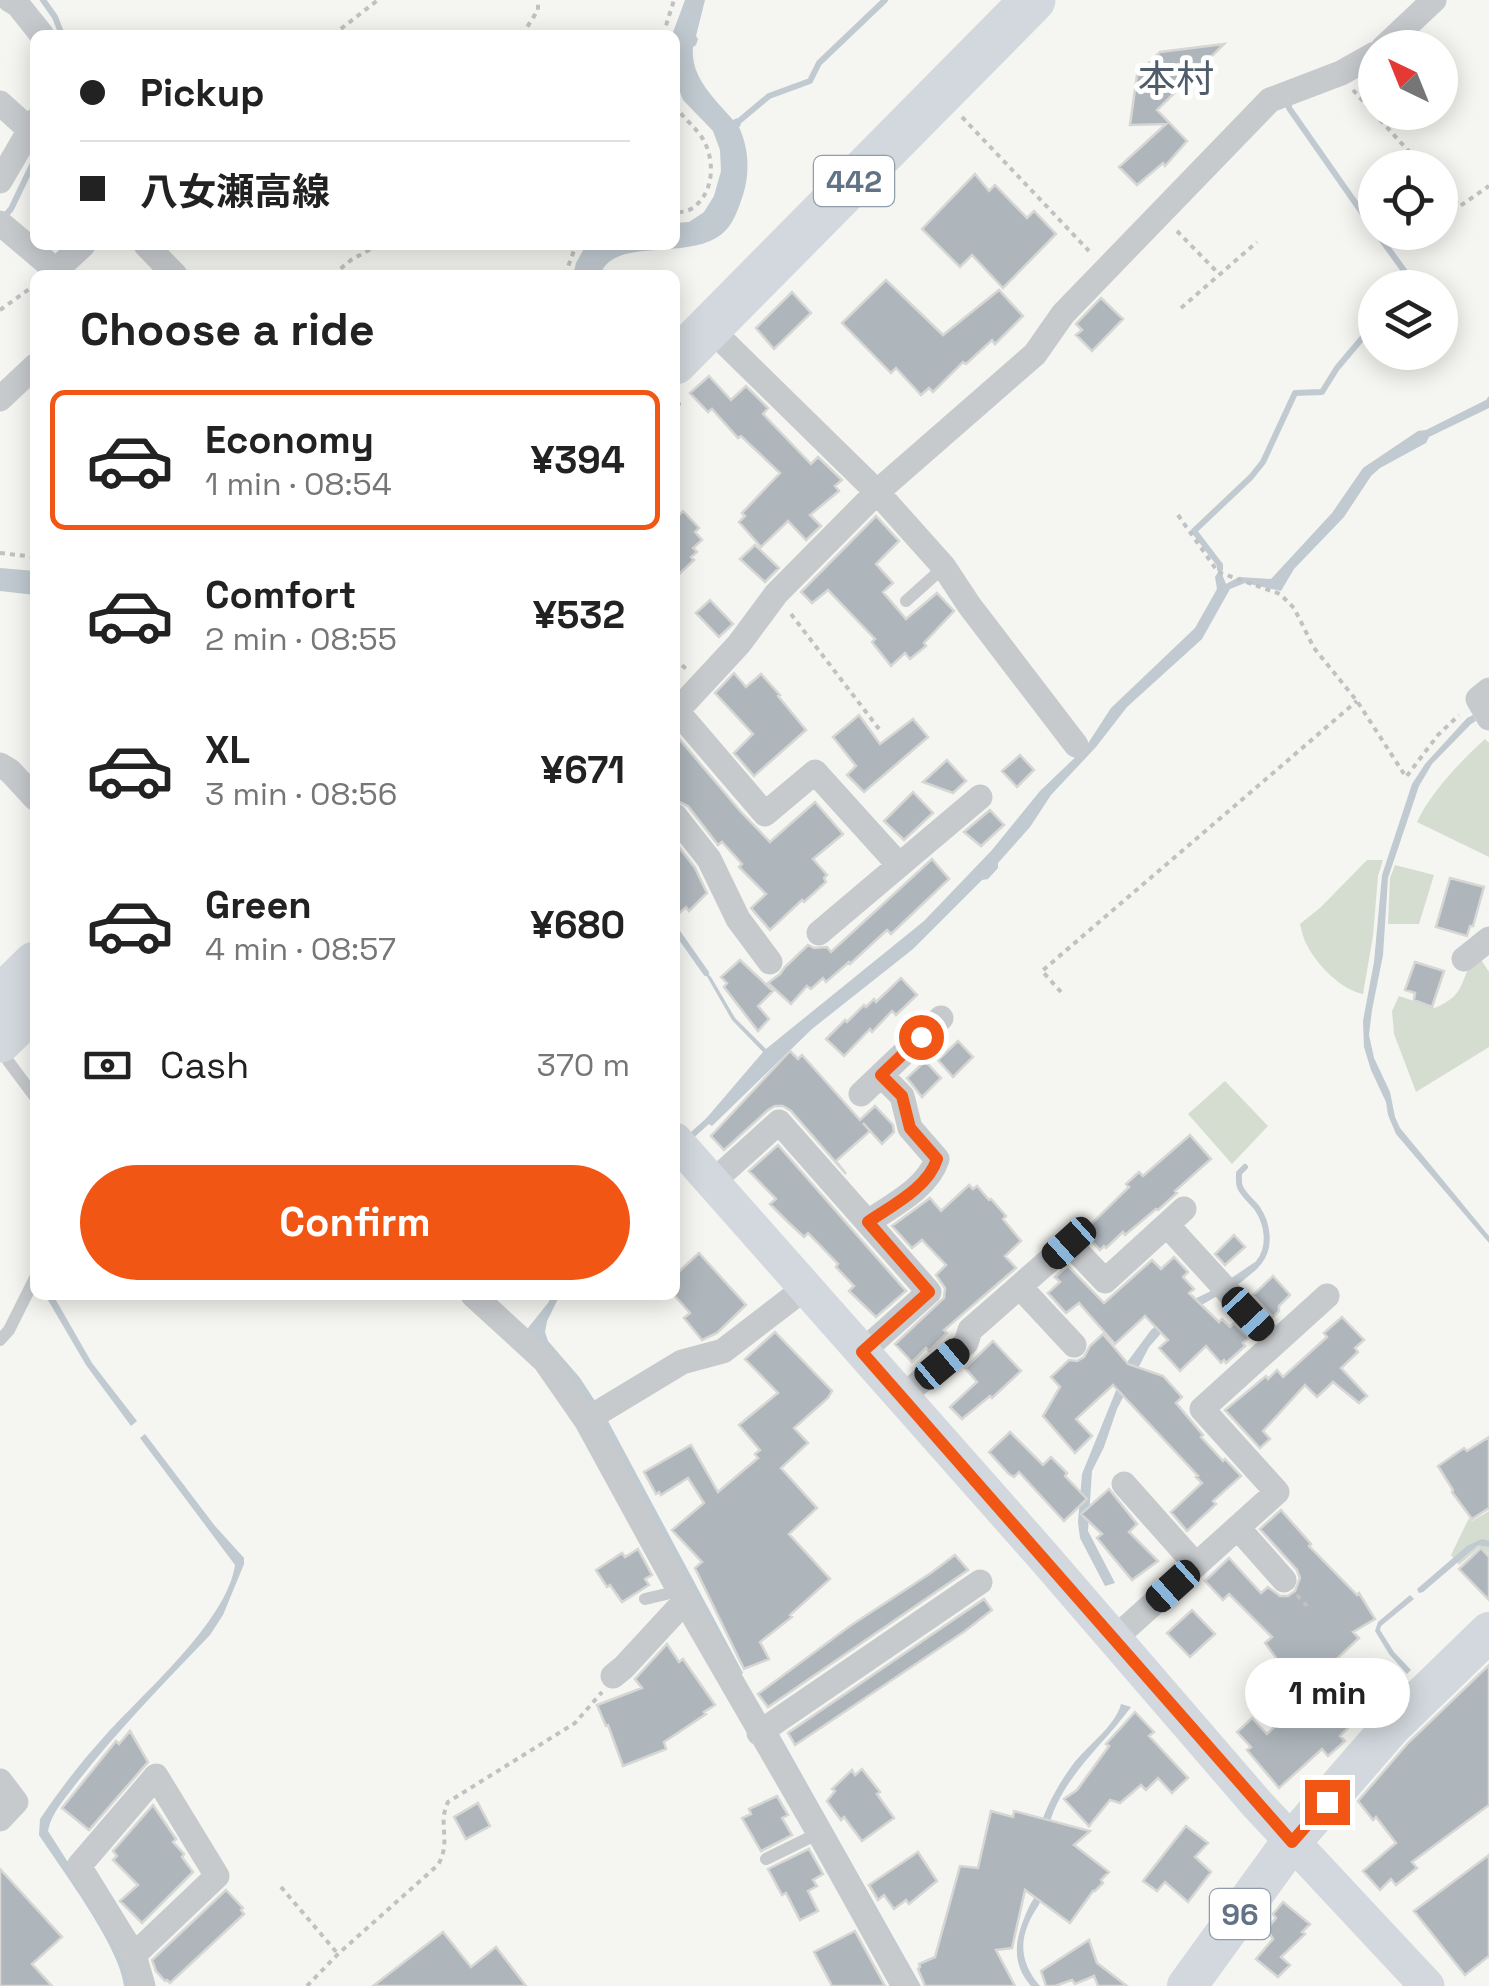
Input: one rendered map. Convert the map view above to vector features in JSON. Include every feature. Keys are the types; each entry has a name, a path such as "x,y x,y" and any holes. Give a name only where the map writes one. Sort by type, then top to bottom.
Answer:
{"highway":[{"name":"442","path":"680,323 1000,0"},
{"name":"442","path":"680,357 1032,0"},
{"path":"0,998 30,969"},
{"path":"4,1050 30,1013"}],"main road":[{"name":"96","path":"1188,1986 1292,1842 1391,1727 1489,1632"}],"street":[{"path":"10,0 38,30"},
{"path":"1402,30 1434,0"},
{"path":"680,708 738,644 776,594 877,492 1035,354 1063,314 1270,100 1358,63"},
{"path":"0,103 30,125"},
{"path":"0,181 30,129"},
{"path":"0,223 43,270"},
{"path":"56,270 78,250"},
{"path":"151,250 170,270"},
{"path":"723,341 877,492 944,567 1076,745"},
{"path":"0,399 30,371"},
{"path":"680,717 765,814 815,772 900,865"},
{"path":"819,933 980,797"},
{"path":"680,822 709,858 738,919 770,962"},
{"path":"1464,959 1489,939"},
{"path":"861,1094 941,1018"},
{"path":"868,1222 908,1194 934,1170 937,1159 910,1128 902,1096 881,1075"},
{"path":"727,1169 780,1122 929,1292 862,1352"},
{"path":"680,1146 1292,1842 1427,1986"},
{"path":"902,1398 966,1343 970,1330 1069,1243 1105,1282 1176,1217 1275,1343"},
{"path":"1020,1286 1074,1345"},
{"path":"586,1420 682,1362 723,1351 805,1288"},
{"path":"1114,1639 1277,1492 1202,1409 1326,1296"},
{"path":"478,1300 545,1361 586,1420 742,1680 759,1733 855,1877 904,1986"},
{"path":"1124,1484 1196,1565"},
{"path":"1238,1528 1284,1580"},
{"path":"759,1733 980,1582"},
{"path":"613,1676 624,1667 682,1585"},
{"path":"134,1955 217,1876 156,1776 79,1866 134,1955 144,1986"},
{"path":"0,1781 16,1802 0,1819"}],"lane":[{"path":"906,601 944,567"},
{"path":"4,1050 30,1089"},
{"path":"0,1340 30,1287"},
{"path":"645,1598 682,1585"},
{"path":"766,1860 833,1844"}],"path":[{"path":"339,30 378,0"},
{"path":"525,30 538,10 538,0"},
{"path":"665,30 674,0"},
{"path":"1340,72 1408,150"},
{"path":"954,108 1106,269"},
{"path":"680,111 709,150 712,171 706,190 691,209 680,212"},
{"path":"1458,204 1489,186"},
{"path":"1159,213 1220,274"},
{"path":"1181,308 1257,242"},
{"path":"339,270 369,250"},
{"path":"0,310 30,290"},
{"path":"1178,515 1218,572 1280,594 1294,608 1314,648 1357,701 1406,778 1438,735 1485,702"},
{"path":"0,554 30,557"},
{"path":"776,594 879,730"},
{"path":"1061,992 1042,970 1357,701"},
{"path":"307,1986 438,1865 446,1852 444,1810 448,1802 575,1723 613,1676"},
{"path":"281,1887 338,1954"}],"shaded area":[{"path":"685,0 705,0 693,47 695,68 718,104 733,120 737,118 747,152 745,186 729,227 712,240 680,248 680,223 689,222 704,212 714,196 721,171 720,150 713,131 680,92 680,30 674,30"},
{"path":"583,250 657,250 621,255 603,270 574,270"},
{"path":"1489,396 1489,408 1429,437 1426,443 1371,476 1344,517 1294,569 1281,591 1245,583 1230,589 1202,639 1127,707 1051,795 988,879 982,880 913,949 812,1029 712,1126 704,1121 763,1052 732,1020 701,966 735,1018 766,1049 924,921 992,850 1040,791 1085,748 1111,708 1195,628 1217,589 1215,577 1220,569 1226,584 1239,577 1271,579 1332,513 1363,468 1418,431"},
{"path":"0,568 30,571 30,594 0,591"},
{"path":"1473,715 1476,721 1432,764 1419,786 1388,878 1383,955 1369,1035 1400,1128 1489,1236 1489,1243 1396,1134 1364,1047 1363,1021 1374,962 1382,875 1412,784 1425,764"},
{"path":"1485,739 1489,743 1489,857 1417,822 1456,767"},
{"path":"1367,860 1383,860 1363,994 1347,988 1324,969 1307,945 1300,924"},
{"path":"1395,865 1434,875 1419,924 1388,924 1390,878"},
{"path":"1478,955 1489,972 1489,1047 1416,1092 1394,1034 1392,1011 1399,996 1435,1008 1454,997"},
{"path":"1225,1081 1268,1126 1232,1164 1188,1114"},
{"path":"1264,1256 1257,1269 1240,1283 1164,1330 1149,1347 1117,1409 1092,1471 1088,1531 1115,1583 1105,1586 1080,1538 1082,1474 1128,1361 1151,1330 1176,1308 1215,1289"},
{"path":"48,1300 56,1300 92,1363 137,1421 131,1426 86,1365"},
{"path":"558,1300 547,1321 548,1341 580,1378 608,1421 743,1673 736,1679 528,1333 548,1303"},
{"path":"145,1434 244,1558 244,1564 223,1615 210,1635 107,1746 55,1812 48,1831 137,1986 124,1986 101,1930 39,1835 40,1819 94,1748 200,1633 229,1587 235,1565 140,1438"},
{"path":"1489,1511 1489,1554 1480,1547 1459,1565 1451,1555 1469,1518 1472,1521"},
{"path":"1482,1539 1489,1541 1489,1547 1478,1545 1419,1593 1417,1589 1467,1546"},
{"path":"1410,1595 1414,1599 1380,1630 1411,1670 1407,1674 1375,1631 1378,1622"},
{"path":"1121,1704 1131,1707 1070,1781 1052,1815 1043,1896 1023,1944 1025,1961 1040,1986 1031,1986 1020,1967 1017,1948 1040,1880 1041,1825 1065,1776 1112,1721"},
{"path":"778,1732 921,1986 909,1986 769,1737"}],"building":[{"path":"1224,44 1157,110 1187,141 1165,166 1163,163 1137,185 1119,167 1166,124 1130,125 1137,75 1160,52"},
{"path":"975,174 989,191 995,185 1027,218 1034,211 1056,234 1003,288 972,255 960,267 922,229"},
{"path":"886,280 943,335 999,290 1023,316 995,344 992,340 933,392 929,388 921,395 896,368 891,373 842,323"},
{"path":"792,292 811,313 774,349 756,328"},
{"path":"1101,298 1123,319 1092,351 1076,335 1082,330 1076,324"},
{"path":"709,376 731,400 746,386 768,408 763,414 811,464 818,457 842,480 835,486 839,491 810,515 821,526 806,540 788,521 761,547 739,522 745,516 742,513 780,473 690,393"},
{"path":"683,511 699,528 695,532 702,540 693,548 697,552 691,557 694,560 680,573"},
{"path":"876,516 899,541 876,564 893,583 883,592 906,619 937,593 954,611 924,643 926,646 910,659 905,653 891,666 872,642 875,639 828,590 812,603 801,592"},
{"path":"755,545 779,568 765,582 740,559"},
{"path":"710,600 733,624 719,637 696,613"},
{"path":"734,673 746,687 761,674 806,730 754,776 734,753 753,734 715,693"},
{"path":"859,715 880,744 913,719 928,737 864,792 847,775 856,766 833,737"},
{"path":"680,740 770,842 815,802 843,834 813,859 827,875 826,882 770,930 751,908 766,894 739,867 742,864 722,842 718,845 688,806 680,802"},
{"path":"1020,755 1034,770 1017,787 1002,771"},
{"path":"947,760 966,781 953,793 923,782"},
{"path":"913,792 933,813 904,840 884,821"},
{"path":"990,810 1004,825 981,846 964,832"},
{"path":"680,848 707,893 689,911 686,907 680,912"},
{"path":"932,859 949,879 891,934 887,930 826,982 823,978 811,989 807,986 791,1004 768,983 808,945 827,947 831,952"},
{"path":"1450,878 1484,887 1467,936 1436,927"},
{"path":"740,960 773,991 758,1006 769,1019 758,1031 724,987 727,983 721,977"},
{"path":"1415,962 1444,971 1432,1007 1414,1000 1415,993 1405,990"},
{"path":"901,978 917,995 896,1015 892,1011 844,1056 826,1039 864,1005 874,999 876,1002"},
{"path":"958,1041 973,1057 953,1077 938,1060"},
{"path":"790,1051 798,1059 802,1055 860,1120 875,1106 893,1125 894,1132 882,1144 863,1123 870,1131 836,1161 846,1174 783,1106 768,1110 724,1150 711,1136"},
{"path":"925,1061 941,1078 922,1097 907,1078"},
{"path":"1190,1135 1211,1159 1158,1210 1100,1250 1083,1232 1139,1172 1143,1176"},
{"path":"778,1145 906,1291 876,1317 849,1291 854,1286 836,1267 838,1264 808,1233 804,1237 770,1204 776,1199 749,1171"},
{"path":"969,1185 973,1189 977,1186 991,1199 1021,1241 1005,1256 1016,1268 944,1330 947,1333 929,1351 926,1348 912,1362 895,1344 944,1298 945,1288 936,1275 946,1265 922,1240 912,1248 892,1226 930,1198 941,1211"},
{"path":"1234,1235 1245,1247 1225,1265 1215,1254"},
{"path":"699,1253 746,1305 717,1333 702,1340 684,1318 690,1313 679,1300 680,1270"},
{"path":"1174,1257 1188,1272 1183,1277 1194,1289 1189,1293 1219,1322 1222,1319 1230,1327 1234,1323 1249,1338 1226,1363 1221,1363 1206,1346 1180,1371 1159,1348 1168,1340 1145,1316 1115,1344 1079,1303 1066,1313 1048,1293 1060,1282 1055,1277 1068,1266 1104,1303 1152,1260 1161,1269"},
{"path":"1273,1276 1290,1295 1273,1317 1253,1295"},
{"path":"1342,1317 1364,1340 1341,1368 1367,1396 1359,1403 1333,1382 1317,1397 1305,1385 1263,1431 1270,1439 1260,1448 1225,1410 1266,1376 1268,1379 1277,1370 1283,1377 1327,1337 1324,1333"},
{"path":"775,1332 832,1391 794,1428 808,1443 781,1468 817,1508 789,1534 830,1579 760,1642 769,1659 744,1669 695,1568 702,1562 672,1530 704,1503 688,1478 661,1495 656,1494 644,1472 691,1445 718,1492 758,1458 755,1454 760,1450 739,1425 778,1393 745,1359"},
{"path":"1103,1334 1128,1364 1163,1376 1182,1397 1176,1403 1201,1437 1241,1476 1187,1531 1171,1512 1202,1483 1113,1385 1076,1419 1092,1436 1075,1453 1043,1416 1060,1387 1051,1377 1069,1360 1084,1357"},
{"path":"993,1341 1021,1371 962,1419 950,1407 977,1382 965,1368"},
{"path":"1010,1432 1043,1465 1051,1457 1087,1499 1064,1521 1019,1472 1014,1477 1009,1474 989,1452"},
{"path":"1489,1437 1489,1508 1472,1519 1438,1466"},
{"path":"1109,1489 1137,1524 1129,1532 1158,1561 1132,1580 1097,1538 1102,1534 1081,1514"},
{"path":"1281,1510 1309,1546 1359,1593 1375,1619 1353,1632 1359,1638 1326,1669 1366,1710 1340,1736 1345,1741 1328,1756 1322,1749 1279,1788 1237,1732 1252,1718 1267,1734 1305,1697 1265,1643 1272,1637 1229,1594 1223,1600 1205,1581 1229,1558 1261,1593 1268,1587 1280,1596 1295,1591 1300,1578 1297,1570 1260,1529"},
{"path":"1481,1548 1489,1557 1489,1600 1459,1569"},
{"path":"638,1549 652,1575 645,1579 649,1585 622,1602 596,1570 622,1553 625,1557"},
{"path":"955,1555 968,1570 768,1707 758,1694 850,1626"},
{"path":"984,1599 992,1610 965,1631 795,1745 788,1733"},
{"path":"1192,1610 1215,1634 1190,1657 1167,1633"},
{"path":"667,1644 679,1662 683,1659 715,1705 664,1742 666,1749 623,1766 597,1705 642,1688 635,1679"},
{"path":"1489,1665 1489,1805 1412,1862 1417,1868 1396,1885 1391,1879 1380,1890 1363,1871 1396,1843 1358,1801 1408,1743"},
{"path":"1135,1712 1154,1732 1149,1736 1188,1778 1172,1793 1158,1778 1146,1790 1141,1785 1120,1803 1110,1800 1089,1826 1064,1799 1077,1790 1109,1746 1106,1744"},
{"path":"130,1731 148,1762 89,1830 62,1808 116,1741 119,1744"},
{"path":"862,1769 894,1818 862,1841 827,1801 835,1791 832,1789 852,1770 855,1775"},
{"path":"777,1796 788,1815 782,1818 792,1835 761,1851 742,1818 751,1814 749,1809"},
{"path":"478,1803 490,1826 466,1839 454,1817"},
{"path":"153,1805 193,1872 142,1923 120,1901 138,1885 113,1860 117,1856 113,1851"},
{"path":"991,1811 1013,1817 1014,1811 1090,1831 1074,1845 1109,1872 1070,1923 1025,1890 1012,1948 996,1950 1015,1986 925,1986 919,1964 935,1957 960,1866 978,1868"},
{"path":"1186,1826 1208,1843 1195,1857 1211,1872 1188,1902 1165,1882 1157,1891 1143,1881"},
{"path":"809,1849 823,1874 813,1880 817,1886 808,1891 818,1911 800,1920 768,1869"},
{"path":"918,1852 937,1881 909,1904 906,1900 894,1909 884,1895 878,1900 869,1885"},
{"path":"1489,1855 1489,1956 1465,1975 1414,1911"},
{"path":"0,1869 62,1937 32,1964 52,1986 0,1986"},
{"path":"226,1890 244,1914 170,1983 165,1981 152,1960"},
{"path":"1283,1902 1310,1924 1281,1957 1290,1965 1278,1977 1256,1959 1273,1939 1267,1929"},
{"path":"855,1931 885,1986 832,1986 814,1952"},
{"path":"443,1932 471,1967 496,1947 526,1986 373,1986"},
{"path":"1089,1940 1097,1963 1127,1986 1098,1986 1094,1976 1075,1984 1072,1980 1046,1986 1041,1971"}],"waterway":[{"path":"43,0 60,30"},
{"path":"732,127 769,96 810,81 819,63 885,0"},
{"path":"1289,102 1289,108 1358,207"},
{"path":"2,219 30,169"},
{"path":"1389,250 1404,270"},
{"path":"1220,569 1194,531 1263,462 1295,393 1322,392 1358,343"},
{"path":"680,936 706,973"},
{"path":"690,1137 710,1119"},
{"path":"1245,1167 1239,1173 1239,1185 1257,1208 1266,1228 1267,1243 1259,1262"}],"district":[{"name":"本村","path":"1176,79"}],"route":[{"path":"921,1037 881,1075 902,1096 910,1128 937,1159 934,1170 868,1222 929,1292 862,1352 1292,1842 1327,1802"}]}
